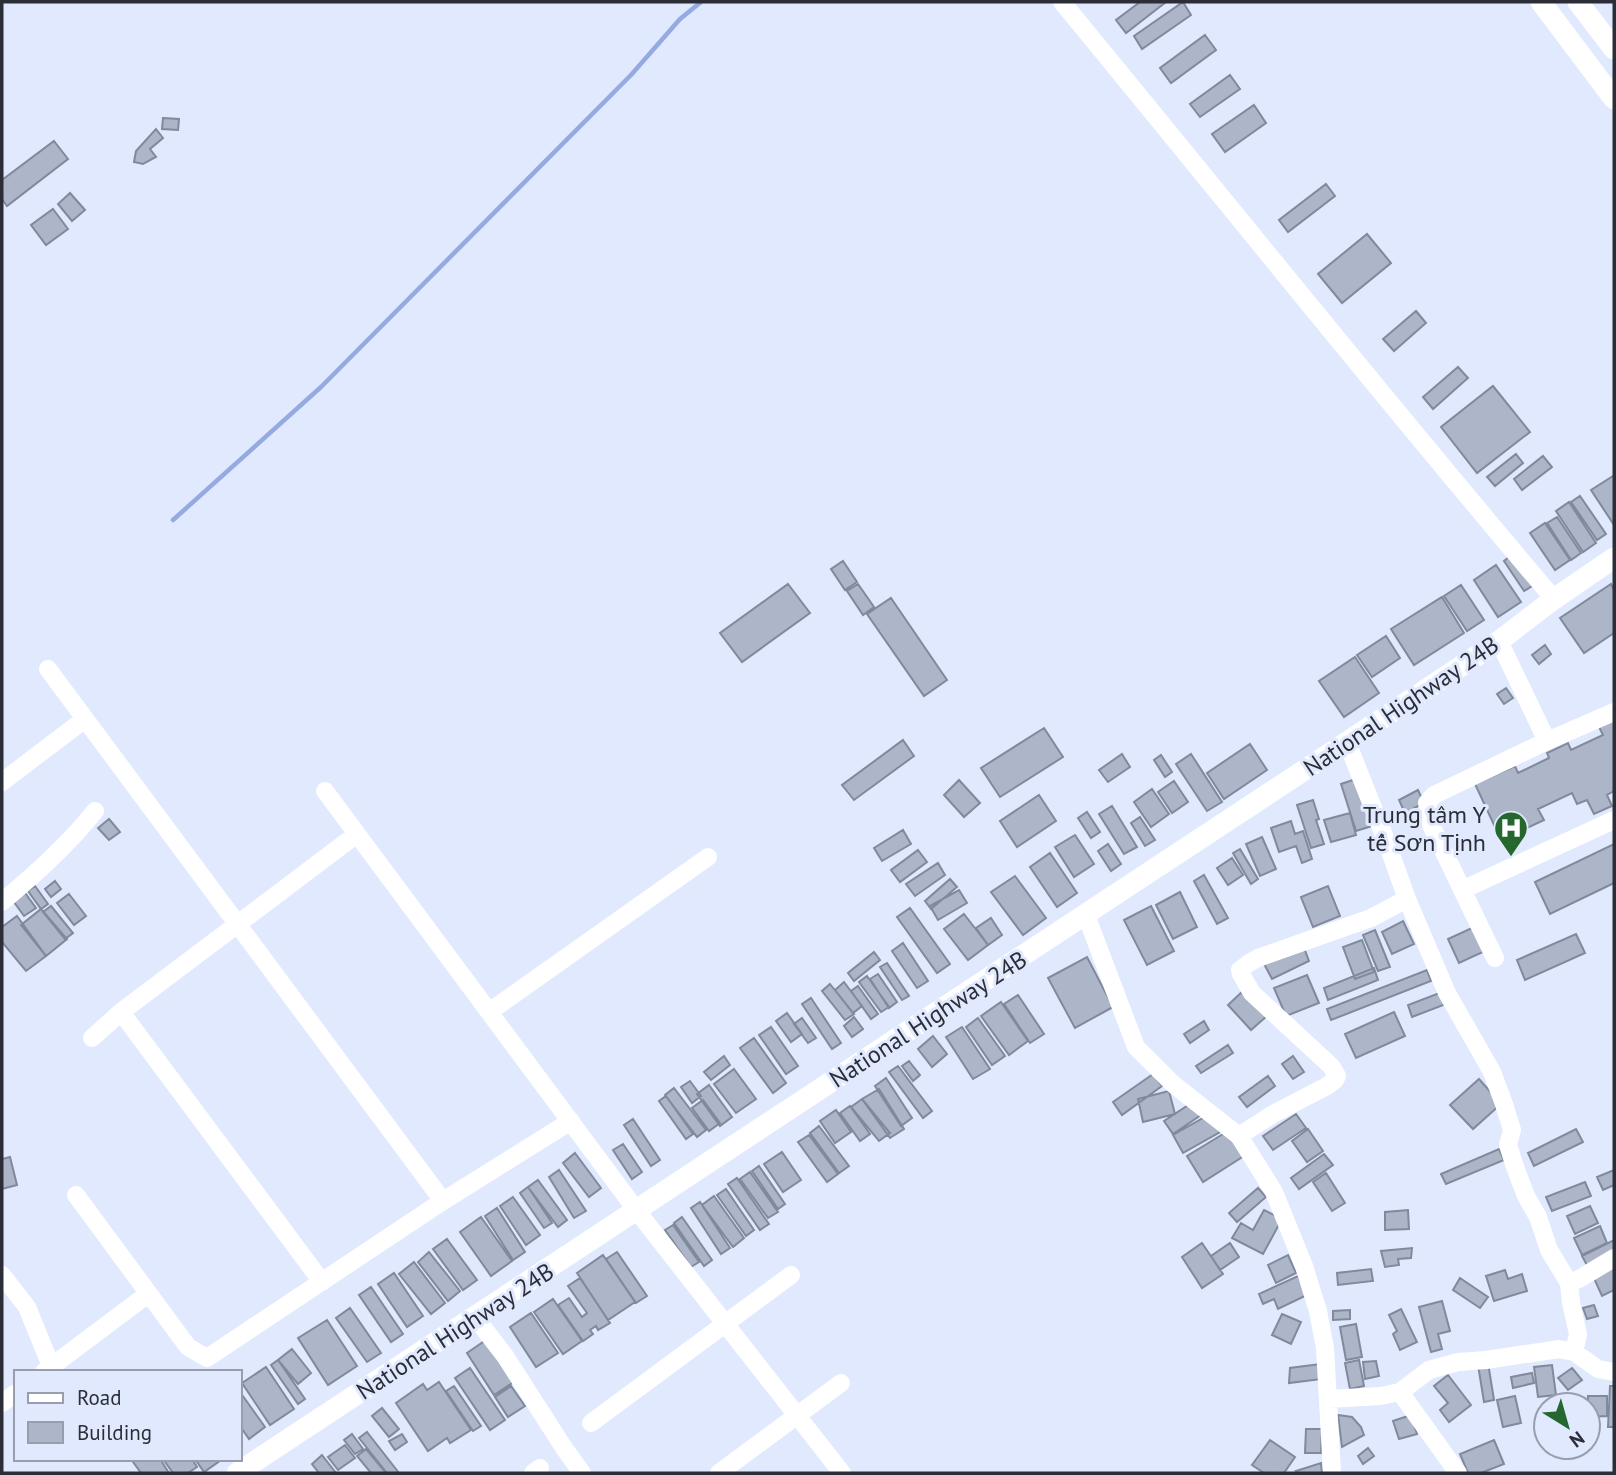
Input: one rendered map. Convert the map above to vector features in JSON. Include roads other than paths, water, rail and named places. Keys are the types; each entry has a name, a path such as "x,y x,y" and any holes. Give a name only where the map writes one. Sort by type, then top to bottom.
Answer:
{"main road":[{"path":"1541,2 1614,99"},
{"path":"1578,2 1614,49"},
{"name":"National Highway 24B","path":"237,1473 1499,641 1614,558"}],"street":[{"path":"1062,2 1326,326 1554,599"},
{"path":"1499,641 1547,741"},
{"path":"48,669 443,1201"},
{"path":"1495,958 1431,825 1427,803 1434,795 1614,712"},
{"path":"2,782 85,719"},
{"path":"1347,742 1407,899 1447,993 1492,1072 1512,1130 1508,1145 1515,1167 1526,1196 1538,1217 1549,1250 1569,1283 1578,1334 1574,1352"},
{"path":"325,791 637,1211 842,1473"},
{"path":"2,902 56,854 95,811"},
{"path":"1462,890 1614,820"},
{"path":"92,1038 121,1012 357,834"},
{"path":"489,1012 708,857"},
{"path":"1239,1136 1273,1114 1327,1086 1337,1076 1331,1066 1252,993 1240,970 1258,958 1371,918 1407,899"},
{"path":"1086,915 1136,1047 1173,1084 1239,1136 1274,1192 1304,1266 1318,1311 1325,1348 1332,1473"},
{"path":"121,1012 321,1282"},
{"path":"76,1195 188,1347 207,1358 443,1201 571,1121"},
{"path":"1569,1283 1614,1258"},
{"path":"2,1275 27,1307 50,1370 148,1294"},
{"path":"591,1423 791,1275"},
{"path":"475,1317 505,1356 582,1473"},
{"path":"1329,1399 1400,1392 1429,1370 1458,1362 1559,1349 1574,1352 1598,1369 1614,1373"},
{"path":"719,1473 841,1383"},
{"path":"1400,1392 1458,1473"}],"waterway":[{"path":"173,520 321,387 631,75 680,19 701,2"}],"place":[{"name":"Trung tâm Y tế Sơn Tịnh","path":"1511,858"}]}
